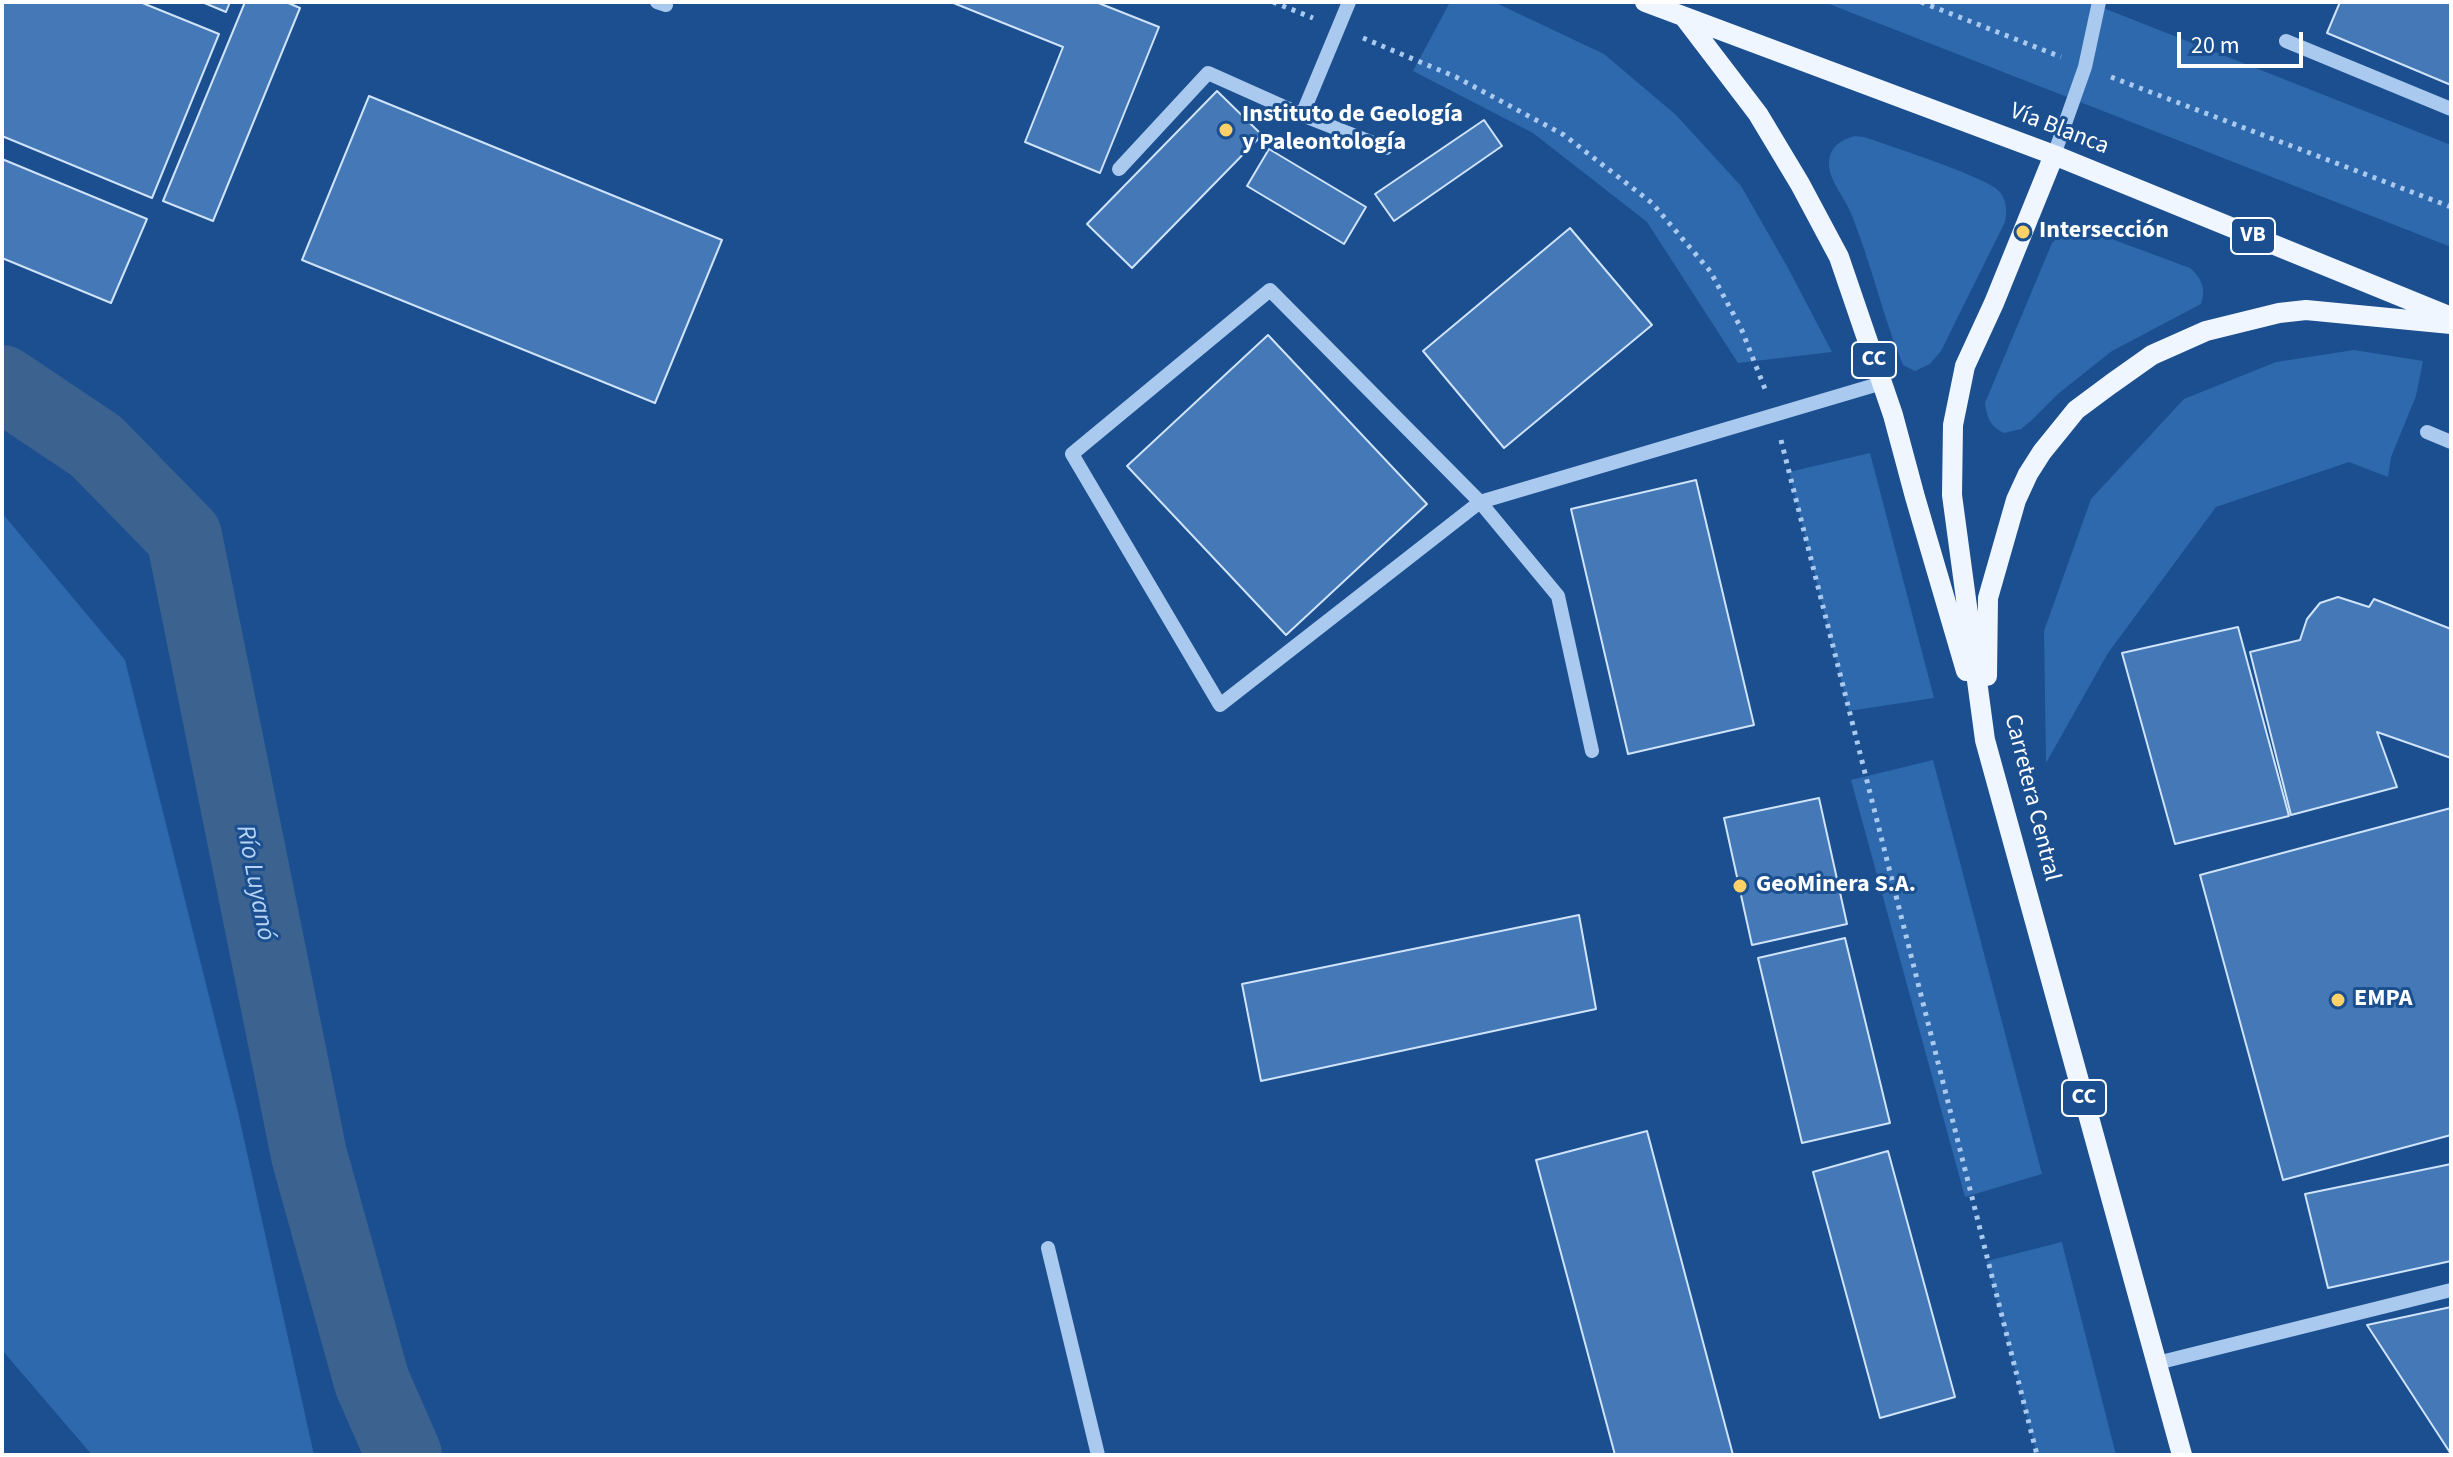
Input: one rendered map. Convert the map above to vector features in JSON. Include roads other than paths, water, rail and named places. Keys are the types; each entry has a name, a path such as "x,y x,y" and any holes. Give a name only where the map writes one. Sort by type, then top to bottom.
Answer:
{"main road":[{"name":"Vía Blanca","path":"1645,2 2054,155 2451,317"},
{"name":"CC","path":"1684,17 1758,114 1839,257 1893,415 1985,740"},
{"name":"Carretera Central","path":"2054,155 1965,366 1953,425 1952,495 1985,740 2182,1455"},
{"path":"1985,740 1988,598 2002,544 2028,474 2076,410 2152,355 2206,331 2244,320 2306,310 2451,324"}],"lane":[{"path":"1302,115 1349,2"},
{"path":"2054,155 2085,67 2099,2"},
{"path":"2286,41 2451,109"},
{"path":"1119,169 1208,73 1386,148"},
{"path":"1592,751 1558,596 1480,502 1270,290 1072,454 1220,705 1480,502 1882,383"},
{"path":"2427,432 2451,442"},
{"path":"1048,1248 1098,1455"},
{"path":"2157,1363 2451,1290"}],"waterway":[{"name":"Río Luyanó","path":"2,383 96,446 184,536 309,1155 372,1382 404,1455"}],"place":[{"name":"Instituto de Geología y Paleontología","path":"1226,130"},
{"name":"Intersección","path":"2023,232"},
{"name":"GeoMinera S.A.","path":"1740,886"},
{"name":"EMPA","path":"2338,1000"}]}
